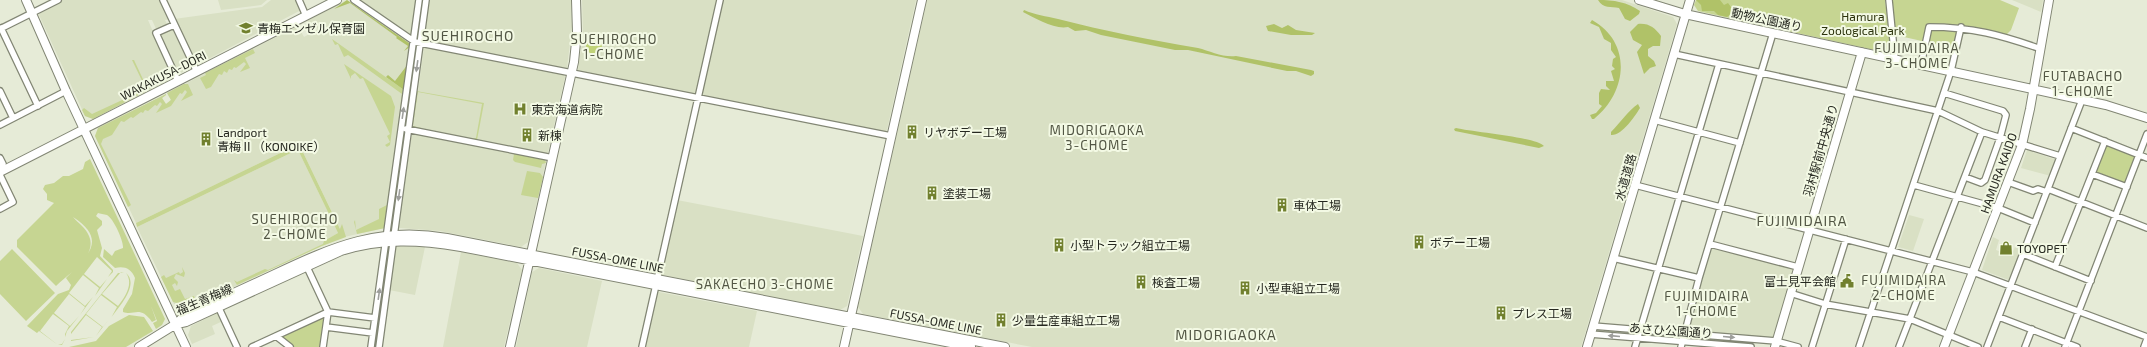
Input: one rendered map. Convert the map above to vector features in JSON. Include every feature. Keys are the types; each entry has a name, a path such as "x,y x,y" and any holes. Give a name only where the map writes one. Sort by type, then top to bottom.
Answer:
{"street":[{"path":"26,0 66,92 186,347"},
{"path":"38,106 0,28 58,0"},
{"path":"163,0 197,72"},
{"path":"299,0 306,16"},
{"name":"WAKAKUSA-DORI","path":"0,171 337,0"},
{"path":"354,0 413,42 891,136"},
{"path":"378,347 401,129 419,0"},
{"path":"371,347 408,130 426,0"},
{"path":"510,347 572,74 577,40 576,0"},
{"path":"642,347 720,0"},
{"path":"844,347 922,0"},
{"name":"動物公園通り","path":"1639,0 1685,14 2082,100 2131,112 2147,118"},
{"name":"水道道路","path":"1587,347 1690,0"},
{"path":"1889,0 1895,60"},
{"name":"HAMURA KAIDO","path":"1944,347 2022,145 2034,90 2049,0"},
{"path":"174,25 156,33 178,81"},
{"path":"1921,65 1929,27 1960,27 1994,34 2041,49"},
{"path":"1859,347 1951,71 1960,27"},
{"path":"1682,344 1699,278 1773,33"},
{"name":"羽村駅前中央通り","path":"1776,344 1862,52"},
{"path":"1674,54 1938,111 1982,132 2060,156"},
{"path":"1635,347 1657,268 1680,197 1719,64"},
{"path":"0,91 13,118"},
{"path":"0,125 66,92"},
{"path":"1944,93 2003,111 2006,115 2000,138 1985,180 1981,183 1965,177"},
{"path":"1987,347 2082,100"},
{"path":"1654,120 1740,143"},
{"path":"2072,128 2147,158"},
{"path":"401,129 553,158"},
{"path":"1899,347 1982,132"},
{"path":"2066,345 2147,134"},
{"path":"2055,267 2105,141"},
{"path":"0,158 3,164 0,175 13,202 0,209"},
{"path":"2092,174 2127,187"},
{"path":"2008,182 2033,191 2047,190 2147,228"},
{"path":"1635,185 1974,272 2147,338 2144,347"},
{"path":"1914,185 1998,208 2035,223"},
{"name":"FUSSA-OME LINE","path":"238,293 305,263 355,246 390,238 414,241 443,241 850,320 1005,347"},
{"path":"1812,347 1846,239"},
{"path":"1710,244 1798,267"},
{"path":"2023,254 2090,281"},
{"path":"1613,258 1699,278"},
{"path":"305,263 328,312 323,347"},
{"name":"FUSSA-OME LINE","path":"261,283 277,279 305,263"},
{"name":"福生青梅線","path":"139,347 176,324 184,316 217,304 238,293"},
{"path":"1790,293 1825,304 1910,319 1978,347"},
{"path":"217,304 237,347"},
{"path":"252,347 328,312 375,318"},
{"path":"1999,317 2032,329 2066,345 2077,347"},
{"name":"FUSSA-OME LINE","path":"850,320 971,347"},
{"path":"326,327 373,333"},
{"path":"2025,347 2032,329"},
{"name":"あさひ公園通り","path":"1592,330 1640,330 1798,347"},
{"name":"あさひ公園通り","path":"1592,330 1682,344 1751,347"},
{"path":"276,336 290,347"}],"shaded area":[{"path":"63,0 160,0 170,19 165,20 168,26 157,31 152,20 148,20 173,78 93,119 85,116 39,15 41,12"},
{"path":"218,0 267,0 261,5 221,10"},
{"path":"271,0 297,0 301,10 197,65 195,64 174,19 262,7"},
{"path":"347,0 410,45 385,228 344,237 299,144 136,223 95,136 98,128 166,94 162,98 166,104 171,100 167,93 298,26 304,37 318,29 307,21"},
{"path":"347,0 409,43 410,47 404,51 408,46 350,3 334,9"},
{"path":"358,0 416,0 411,36 410,37"},
{"path":"429,0 571,0 572,27 567,68 565,69 424,42"},
{"path":"582,0 717,0 696,93 693,95 580,73 578,70 583,34"},
{"path":"723,0 916,0 887,130 885,132 703,96 701,94"},
{"path":"927,0 1622,0 1673,17 1677,24 1581,347 1032,347 863,314 858,307"},
{"path":"1598,0 1620,2 1630,5 1640,11 1639,14 1630,21 1625,19 1619,8 1602,5"},
{"path":"1696,0 1720,0 1724,5 1728,3 1731,7 1730,15 1727,17 1718,15 1714,11 1702,11 1701,5"},
{"path":"2012,0 2043,0 2041,12"},
{"path":"1024,10 1093,27 1198,48 1222,55 1236,56 1311,70 1314,71 1314,74 1311,76 1296,71 1287,71 1188,50 1175,50 1101,35 1086,30 1075,31 1068,27 1057,27 1045,23 1023,12"},
{"path":"1592,20 1605,30 1614,42 1619,55 1621,68 1619,82 1613,96 1605,108 1594,119 1592,119 1590,115 1596,113 1602,106 1599,104 1599,93 1601,89 1610,90 1606,86 1606,81 1614,81 1611,71 1615,69 1612,66 1613,59 1616,57 1611,50 1611,43 1604,39 1599,27 1590,23"},
{"path":"1274,24 1282,28 1288,25 1296,30 1315,33 1312,35 1291,35 1268,31 1266,26"},
{"path":"1638,24 1645,24 1651,27 1661,36 1660,46 1653,46 1648,49 1648,56 1654,61 1656,66 1650,68 1644,74 1637,52 1642,45 1633,40 1630,32"},
{"path":"172,28 174,29 192,66 179,74 159,35"},
{"path":"594,38 601,43 602,46 597,53 594,54 587,49 586,46 591,39"},
{"path":"424,47 564,75 565,77 548,152 546,154 413,128"},
{"path":"408,64 404,90 386,77 388,75 395,81"},
{"path":"1638,104 1640,108 1628,125 1619,132 1611,135 1611,132"},
{"path":"1456,128 1517,137 1539,143 1544,146 1539,148 1455,131 1454,129"},
{"path":"412,133 545,159 546,161 528,242 521,247 440,231 398,227"},
{"path":"2027,150 2057,160 2051,176 2021,168"},
{"path":"295,151 299,152 338,233 326,240 327,243 185,310 175,306 137,227"},
{"path":"677,200 863,236 847,306 840,310 662,275 661,273"},
{"path":"1909,215 1924,219 1913,251 1898,247"},
{"path":"1993,237 1999,240 1996,250 2011,256 2015,247 2023,249 2009,280 1982,270"},
{"path":"396,246 425,247 415,295 389,290"},
{"path":"1710,248 1794,268 1773,340 1687,333"},
{"path":"461,252 517,263 522,270 504,347 443,347"},
{"path":"539,268 602,281 587,347 516,347 532,272"},
{"path":"659,292 757,311 749,347 644,347 657,293"},
{"path":"217,313 223,321 212,326 215,334 192,344 188,335 191,326"}],"green space":[{"name":"Hamura Zoological Park","path":"1696,0 1885,0 1891,50 1888,53 1698,11 1694,5"},
{"path":"1891,0 2000,0 2019,8 2011,30 2006,35 1958,25 1953,48 1895,35"},
{"path":"332,39 404,90 392,181 402,94 348,55 344,57 338,44 335,45"},
{"path":"253,49 255,53 245,58 250,68 240,72 246,64 244,62 236,68 234,67 232,70 229,69 227,73 224,71 222,75 219,74 211,87 206,89 200,78 206,75 205,73"},
{"path":"132,60 134,60 148,90 93,119 85,116 82,110 84,108 92,114 146,89"},
{"path":"344,64 391,96 395,107 390,145 387,147 385,145 390,142 387,136 390,134 363,78 360,79 355,73 351,76 351,79"},
{"path":"184,84 188,84 193,95 181,101 187,92 185,90 182,94 180,93 171,106 156,113 162,104 160,102 157,106 155,105 148,111 145,110 143,113 141,112 124,122 121,121 112,135 103,139 101,144 131,205 128,207 95,136 98,128 166,94 162,98 166,104 171,100 167,93"},
{"path":"416,91 484,103 477,140 470,139 476,138 482,104 418,92 413,126 421,128 413,128 412,126"},
{"path":"403,133 405,134 393,226 391,226"},
{"path":"299,144 340,229 342,224 346,237 322,246 237,285 234,280 237,282 265,269 268,270 323,244 324,241 338,233 299,152 295,151 137,227 136,223"},
{"path":"2105,144 2136,157 2125,185 2093,174"},
{"path":"502,151 545,159 546,163 542,164 541,168 515,162 513,160 514,154"},
{"path":"90,159 165,319 162,325 156,329 153,323 157,321 151,306 156,320 152,322 141,312 123,312 123,309 132,294 135,278 127,268 115,268 103,257 104,249 112,256 115,251 123,248 123,245 118,231 110,217 98,213 96,216 102,221 102,225 97,230 102,248 100,256 113,270 113,272 108,277 112,271 97,257 84,274 100,287 107,279 95,296 99,288 83,275 69,293 85,306 93,297 80,315 85,307 69,294 54,313 70,326 79,316 67,331 65,337 65,334 69,326 53,314 40,331 58,345 39,331 37,333 27,326 58,294 69,290 71,285 66,278 72,272 56,286 17,247 17,240 54,203 47,200 47,194 43,189 45,185 54,183 63,176 69,176 83,169 85,162","holes":["73,217 84,225 90,233 92,241 91,248 87,256 91,243 88,233"]},
{"path":"527,171 540,173 543,177 538,198 521,195"},
{"path":"390,181 385,228 357,234 356,230 379,219 379,209 387,205"},
{"path":"12,249 55,293 26,321 0,294 0,261"},
{"path":"389,250 377,345 375,346 386,251"},
{"path":"182,267 185,273 184,277 176,274 174,278 178,282 177,286 175,283 172,285 175,291 180,289 185,299 194,296 197,304 185,310 176,307 177,303 173,302 161,277 164,275 166,278 179,272 180,274 183,272"},
{"path":"118,273 120,273 102,294 118,306 126,295 129,286 126,273 130,278 131,284 129,290 123,303 111,318 117,307 101,295 86,314 103,327 96,336 102,327 86,315 71,334 71,332"},
{"path":"129,315 144,317 153,331 126,347 69,347 96,341 109,326"},
{"path":"324,316 321,347 294,347 282,338 282,336"},
{"path":"94,337 71,341 71,340"}],"place":[{"name":"青梅エンゼル保育園","path":"246,28"},
{"name":"東京海道病院","path":"520,109"},
{"name":"リヤボデー工場","path":"912,132"},
{"name":"新棟","path":"527,135"},
{"name":"Landport 青梅Ⅱ（KONOIKE）","path":"206,139"},
{"name":"塗装工場","path":"932,193"},
{"name":"車体工場","path":"1282,205"},
{"name":"ボデー工場","path":"1419,242"},
{"name":"小型トラック組立工場","path":"1059,245"},
{"name":"TOYOPET","path":"2006,248"},
{"name":"富士見平会館","path":"1847,281"},
{"name":"検査工場","path":"1141,282"},
{"name":"小型車組立工場","path":"1245,288"},
{"name":"プレス工場","path":"1501,313"},
{"name":"少量生産車組立工場","path":"1001,320"}],"district":[{"name":"SUEHIROCHO","path":"468,35"},
{"name":"SUEHIROCHO 1-CHOME","path":"614,46"},
{"name":"FUJIMIDAIRA 3-CHOME","path":"1917,56"},
{"name":"FUTABACHO 1-CHOME","path":"2083,84"},
{"name":"MIDORIGAOKA 3-CHOME","path":"1097,138"},
{"name":"FUJIMIDAIRA","path":"1802,220"},
{"name":"SUEHIROCHO 2-CHOME","path":"295,226"},
{"name":"SAKAECHO 3-CHOME","path":"765,284"},
{"name":"FUJIMIDAIRA 2-CHOME","path":"1904,288"},
{"name":"FUJIMIDAIRA 1-CHOME","path":"1707,304"},
{"name":"MIDORIGAOKA","path":"1226,334"}]}
